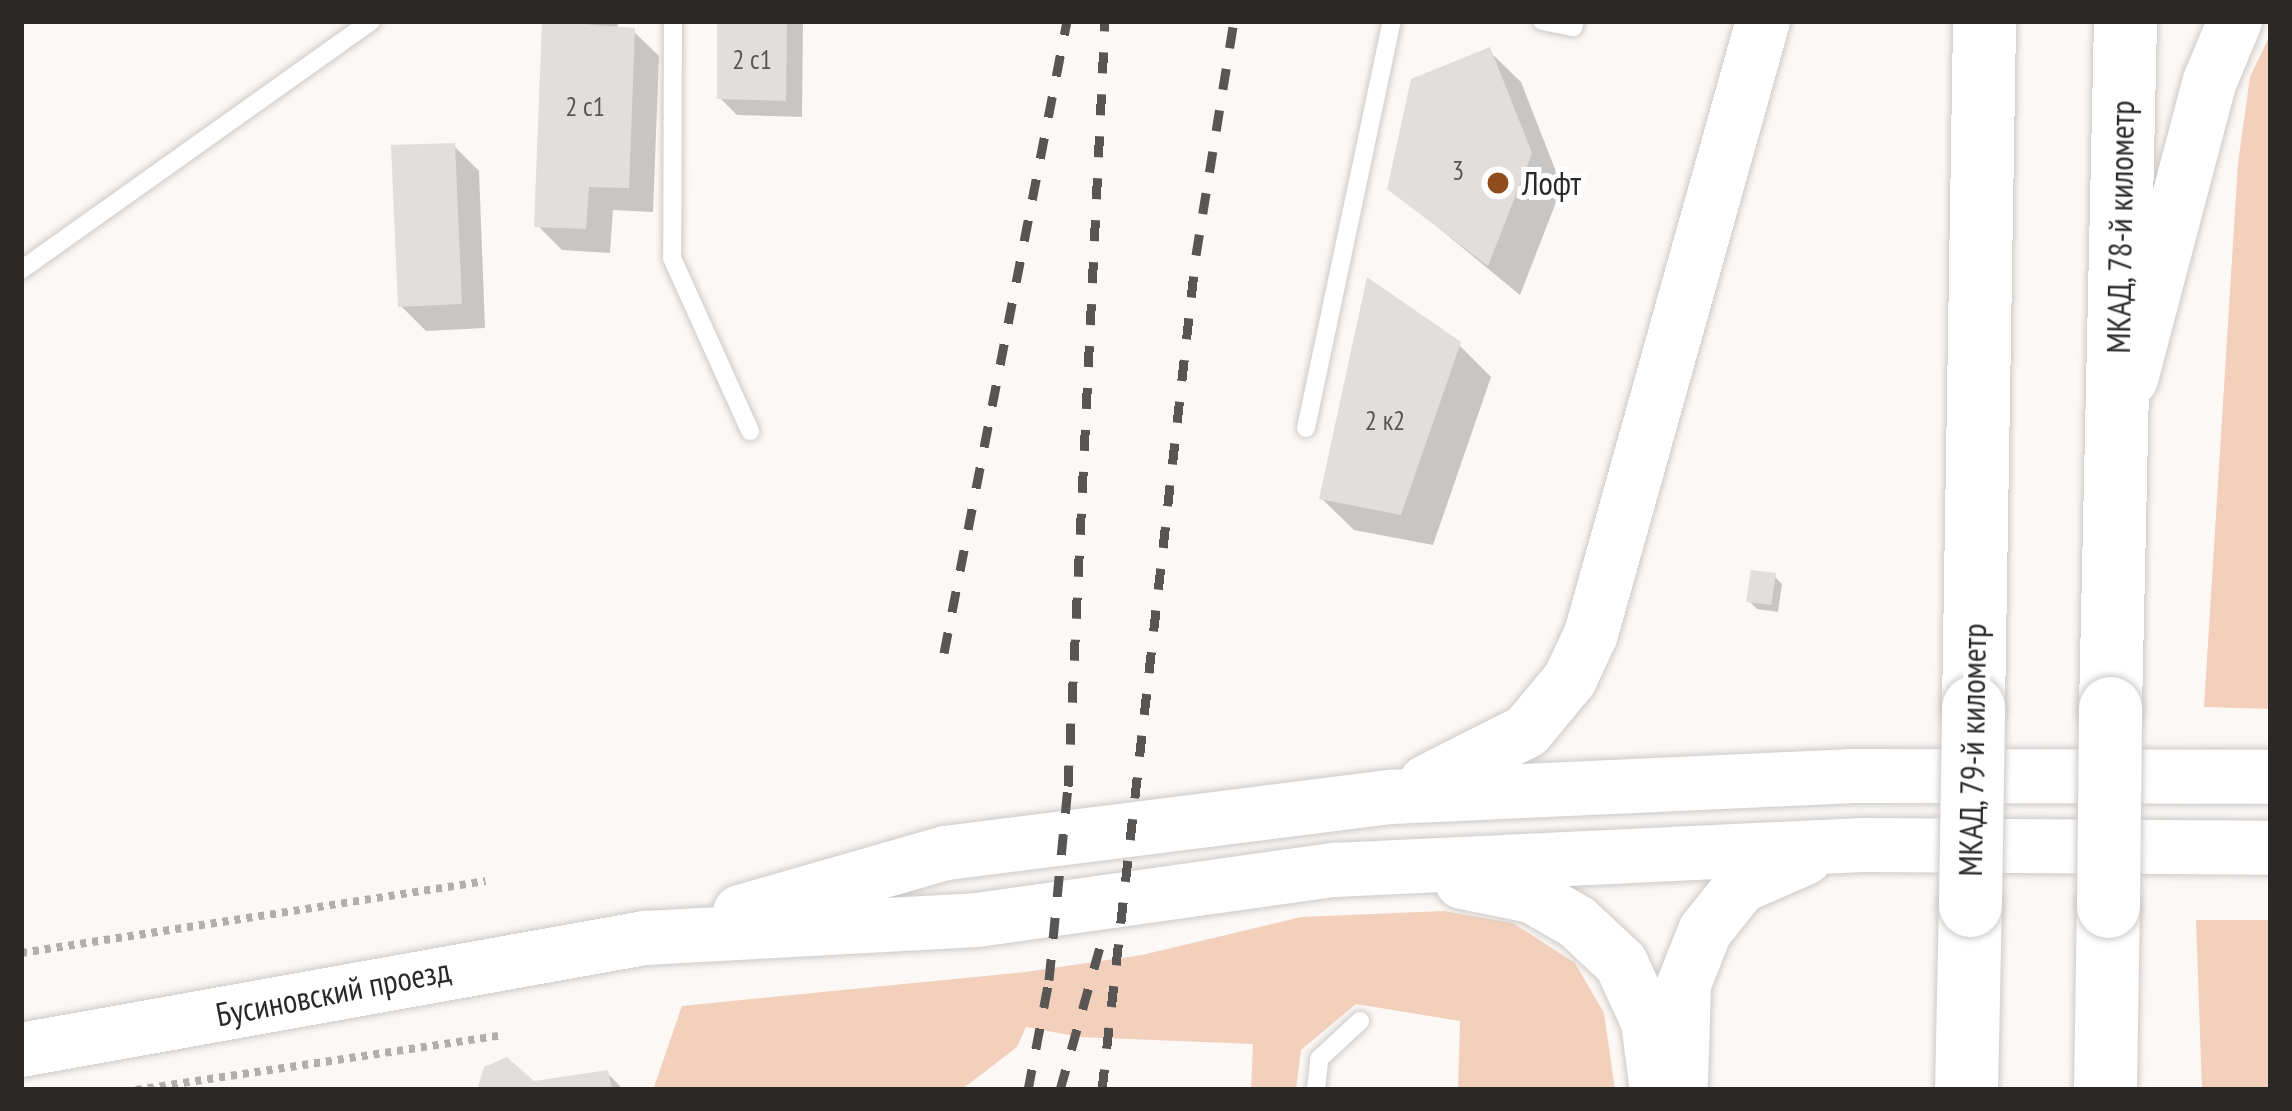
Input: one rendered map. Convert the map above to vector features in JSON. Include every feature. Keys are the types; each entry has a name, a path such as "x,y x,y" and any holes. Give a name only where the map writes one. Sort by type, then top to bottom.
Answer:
{"highway":[{"name":"МКАД, 79-й километр","path":"1966,1090 1984,21"},
{"name":"МКАД, 78-й километр","path":"2116,433 2125,21"},
{"path":"2105,1090 2116,433"}],"main road":[{"path":"1391,797 1527,731 1570,679 1610,582 1763,21"},
{"path":"2116,433 2210,81 2235,21"},
{"path":"645,938 946,853 1391,797 1849,776 2271,777"},
{"path":"645,938 977,920 1334,870 1863,844 2271,848"},
{"path":"1681,1090 1684,984 1705,931 1741,886 1788,862 1863,844"},
{"path":"1334,870 1477,883 1532,896 1577,922 1621,963 1648,1022 1657,1090"},
{"name":"Бусиновский проезд","path":"21,1050 645,938"}],"lane":[{"path":"21,269 371,21"},
{"path":"673,21 671,258 750,431"},
{"path":"1306,428 1392,21"},
{"path":"1542,21 1573,28 1575,21"},
{"path":"1316,1090 1319,1059 1360,1021"}],"path":[{"path":"21,953 484,881"},
{"path":"136,1090 503,1035"}],"shaded area":[{"path":"2271,33 2271,709 2204,707 2238,163 2250,77"},
{"path":"1444,911 1513,923 1575,963 1604,1013 1615,1090 1458,1090 1460,1021 1356,1004 1301,1050 1296,1090 1251,1090 1253,1044 1080,1037 1026,1027 1017,1047 961,1090 653,1090 682,1006 1025,972 1142,955 1301,917"},
{"path":"2196,920 2271,920 2271,1090 2202,1090"}],"building":[{"path":"542,21 635,28 629,188 589,187 586,229 534,227"},
{"path":"717,21 787,21 786,101 717,99"},
{"path":"1490,47 1532,153 1488,266 1387,189 1411,79"},
{"path":"455,143 462,304 398,307 391,145"},
{"path":"1367,277 1461,342 1401,515 1319,499"},
{"path":"1751,570 1776,573 1771,605 1746,602"},
{"path":"507,1057 534,1081 608,1070 612,1090 477,1090 484,1067"}],"railway":[{"path":"944,653 1067,21"},
{"path":"1028,1090 1049,980 1068,786 1105,21"},
{"path":"1102,1090 1196,255 1234,21"},
{"path":"1060,1090 1105,929"}],"place":[{"name":"Лофт","path":"1498,183"}]}
